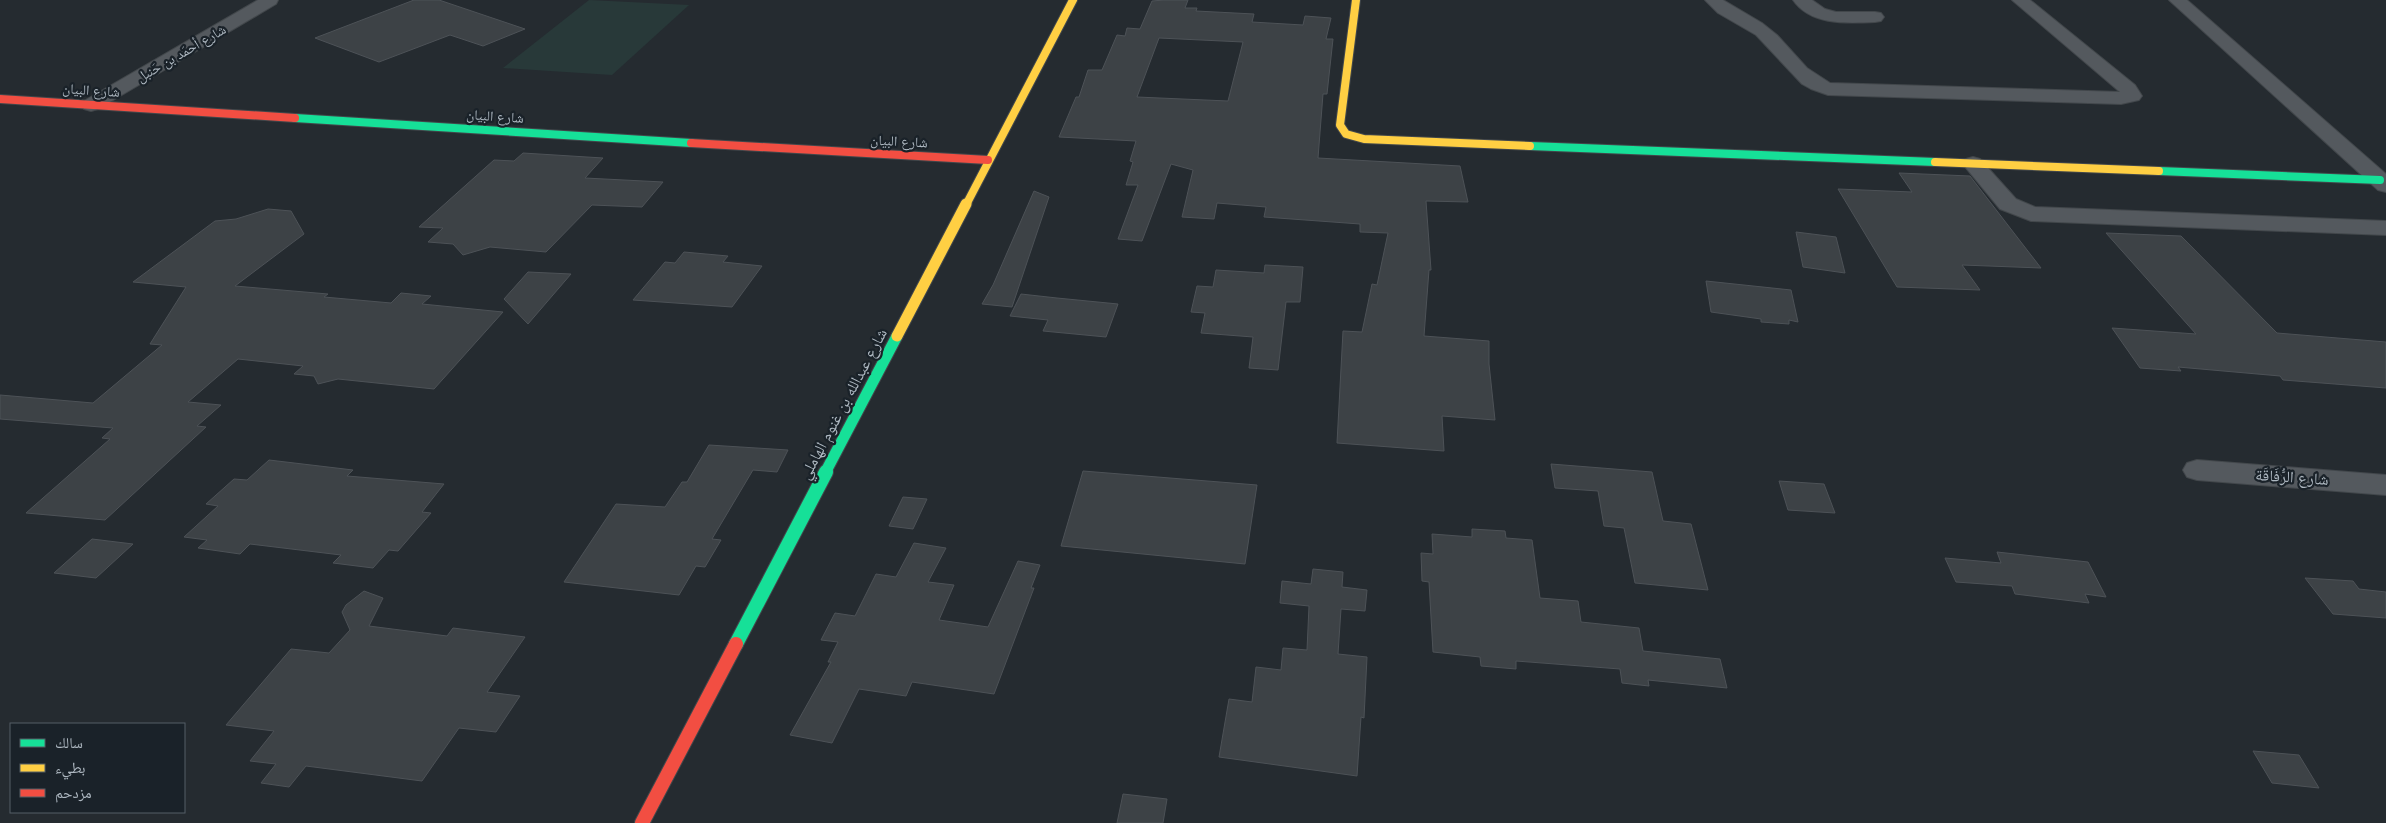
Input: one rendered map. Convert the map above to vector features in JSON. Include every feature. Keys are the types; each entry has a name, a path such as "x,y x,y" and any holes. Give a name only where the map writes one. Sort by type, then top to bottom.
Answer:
{"street":[{"name":"شارع أحمَد بن حَنبل","path":"91,105 270,0"},
{"name":"شارع عبدالله بن غنوم الهاملي","path":"642,823 1073,0"},
{"path":"1356,0 1340,125 1342,130 1354,137 1373,140 1973,163 2383,183"},
{"path":"1713,0 1724,9 1765,32 1812,84 1828,89 2121,98 2132,96 2128,89 2020,0"},
{"path":"1801,0 1814,12 1826,16 1875,17"},
{"path":"2177,0 2383,183"},
{"name":"شارع البيان","path":"0,99 692,144 988,160"},
{"path":"1973,163 2008,204 2031,214 2386,228"},
{"name":"شارع الرُّفَاقَة","path":"2198,470 2386,485"}],"shaded area":[{"path":"589,0 689,5 612,75 503,68"}],"building":[{"path":"414,0 439,0 525,29 483,46 450,35 379,62 315,38"},
{"path":"1188,0 1185,8 1197,8 1196,11 1254,14 1252,22 1303,25 1305,16 1331,18 1326,39 1333,39 1327,94 1323,94 1318,158 1460,166 1468,202 1426,201 1431,270 1429,270 1424,336 1489,341 1489,364 1495,420 1442,416 1444,451 1337,443 1343,331 1362,332 1372,284 1377,285 1388,233 1360,232 1360,224 1264,217 1266,207 1217,203 1214,219 1182,217 1193,170 1171,164 1142,241 1118,239 1138,185 1126,185 1133,162 1130,161 1136,141 1059,137 1076,97 1079,97 1088,70 1102,70 1117,35 1125,36 1127,28 1140,29 1152,1","holes":["1159,38 1243,42 1228,101 1137,97"]},
{"path":"523,153 603,158 585,178 663,182 642,207 592,205 546,252 490,247 463,255 453,244 428,242 443,228 419,227 494,160 514,161"},
{"path":"1899,173 1970,176 2041,268 1962,265 1980,290 1897,287 1838,189 1912,192"},
{"path":"1034,191 1049,197 1012,307 982,304 993,285"},
{"path":"268,209 291,211 304,234 235,286 328,294 324,297 391,303 401,293 431,296 422,304 503,312 434,389 338,379 318,384 314,376 294,374 303,366 238,359 188,402 221,405 197,426 206,427 105,520 26,513 110,439 102,438 113,428 0,419 0,395 93,403 162,345 150,344 186,287 133,282 215,221 236,219"},
{"path":"1796,232 1836,237 1845,273 1803,267"},
{"path":"2106,233 2181,236 2277,333 2386,342 2386,388 2283,380 2280,376 2178,367 2181,371 2140,368 2112,328 2196,334"},
{"path":"684,252 728,256 723,262 762,266 732,307 633,300 665,262 675,263"},
{"path":"1265,265 1303,267 1300,302 1286,302 1278,370 1249,368 1253,337 1201,333 1205,313 1191,312 1197,286 1213,287 1216,270 1264,273"},
{"path":"528,272 571,274 528,324 504,299"},
{"path":"1706,281 1791,290 1798,322 1789,320 1789,324 1761,322 1761,319 1711,312"},
{"path":"1021,294 1118,304 1106,337 1043,331 1048,320 1010,316"},
{"path":"709,445 788,450 777,472 753,470 712,539 721,540 705,567 696,566 679,595 564,582 616,504 665,507 682,482 687,482"},
{"path":"269,460 353,470 347,476 444,484 422,512 431,513 398,551 389,550 373,568 333,563 341,555 250,544 240,554 198,548 207,540 184,537 218,506 206,504 234,479 247,480"},
{"path":"1551,464 1652,472 1663,521 1691,524 1708,590 1635,583 1624,528 1604,526 1598,491 1555,488"},
{"path":"1083,471 1257,485 1245,564 1061,546"},
{"path":"1779,481 1824,484 1835,513 1788,510"},
{"path":"903,497 927,499 913,529 889,526"},
{"path":"1472,529 1505,531 1506,538 1532,540 1540,598 1578,601 1581,622 1639,628 1643,651 1720,659 1727,688 1648,680 1649,686 1622,683 1620,669 1516,661 1516,669 1481,666 1480,657 1433,652 1429,582 1422,581 1421,553 1433,554 1432,534 1472,537"},
{"path":"92,539 133,544 96,578 54,573"},
{"path":"914,543 946,548 928,582 954,585 939,620 988,627 1018,561 1040,565 1031,588 1034,588 994,694 912,682 906,696 859,689 832,743 790,735 831,662 828,662 838,642 821,640 835,613 855,616 876,574 896,577"},
{"path":"1997,552 2088,562 2106,597 2085,594 2089,603 2015,594 2012,586 1956,582 1945,558 2001,563"},
{"path":"1313,569 1343,572 1342,587 1367,590 1365,611 1341,609 1338,654 1367,657 1364,718 1361,717 1357,776 1219,757 1229,699 1252,702 1256,667 1281,670 1283,648 1307,650 1309,606 1280,603 1282,581 1311,584"},
{"path":"2305,578 2353,581 2359,589 2386,592 2386,618 2333,614"},
{"path":"364,591 383,598 369,626 447,636 453,628 525,637 487,692 520,696 496,732 459,728 422,781 306,766 289,787 261,783 276,764 250,761 274,731 226,725 291,649 329,653 350,630 342,612 346,605"},
{"path":"2253,751 2299,755 2319,788 2272,783"},
{"path":"1123,794 1167,799 1163,823 1117,823"}],"traffic: fast":[{"path":"295,118 691,143"},
{"path":"1530,146 1935,162"},
{"path":"2159,171 2380,180"},
{"path":"736,644 897,336"}],"traffic: slow":[{"path":"897,336 1073,0"},
{"path":"1356,0 1340,125 1346,134 1364,139 1530,146"},
{"path":"1935,162 2159,171"}],"traffic: jam":[{"path":"0,99 295,118"},
{"path":"691,143 988,160"},
{"path":"642,823 736,644"}]}
